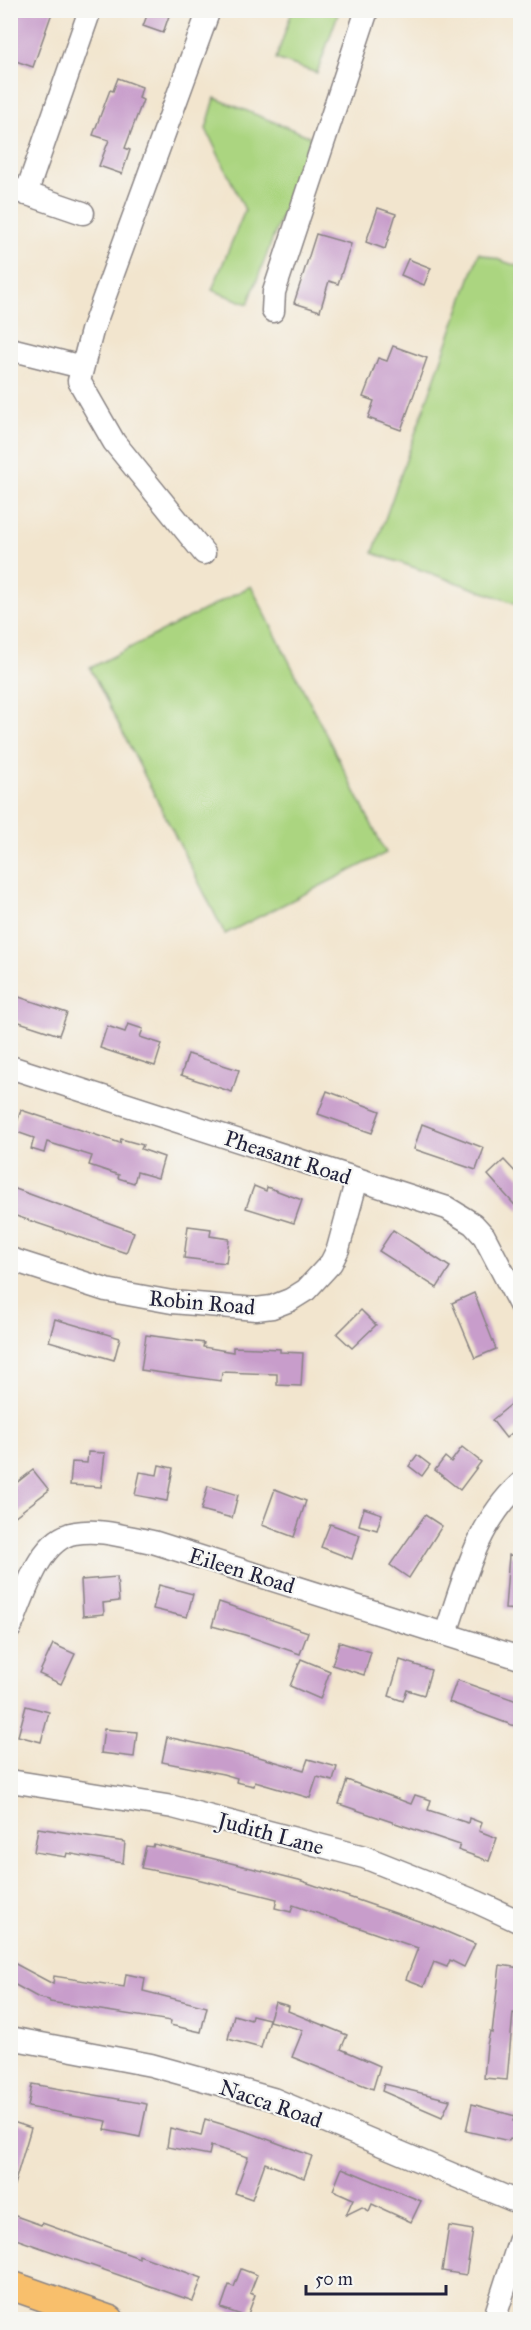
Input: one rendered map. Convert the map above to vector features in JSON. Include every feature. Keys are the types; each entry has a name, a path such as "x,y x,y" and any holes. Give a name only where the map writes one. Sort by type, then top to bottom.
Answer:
{"main road":[{"path":"10,2285 110,2319"}],"street":[{"path":"83,213 18,191 90,10"},
{"path":"204,553 114,442 79,381 95,322 209,10"},
{"path":"273,311 274,292 367,10"},
{"path":"10,349 82,367"},
{"name":"Pheasant Road","path":"10,1067 447,1208 473,1224 493,1250 520,1305"},
{"name":"Robin Road","path":"10,1259 106,1290 172,1302 255,1309 272,1306 290,1300 306,1290 331,1263 338,1248 357,1179"},
{"path":"446,1633 476,1547 486,1526 520,1484"},
{"name":"Eileen Road","path":"10,1629 45,1552 59,1539 85,1532 153,1542 520,1658"},
{"name":"Judith Lane","path":"10,1781 173,1807 364,1857 477,1902 520,1922"},
{"name":"Nacca Road","path":"10,2038 152,2064 273,2099 520,2203"},
{"path":"494,2319 520,2239"}],"green space":[{"path":"292,11 339,11 317,73 276,59"},
{"path":"215,98 311,137 248,304 212,290 245,210 206,129"},
{"path":"479,253 520,267 520,605 373,553"},
{"path":"251,586 386,853 225,934 90,668"}],"building":[{"path":"10,10 53,10 33,67 10,59"},
{"path":"149,10 171,10 163,33 143,26"},
{"path":"118,78 142,87 139,98 143,100 125,148 130,150 122,174 99,166 109,140 93,135 110,90 113,91"},
{"path":"378,208 396,214 385,249 366,242"},
{"path":"316,234 351,244 338,284 329,281 320,311 294,303"},
{"path":"408,259 431,268 424,285 401,275"},
{"path":"393,346 427,358 401,430 368,418 374,401 363,397 378,358 387,361"},
{"path":"10,994 67,1013 59,1035 10,1019"},
{"path":"128,1024 143,1029 140,1037 162,1044 155,1066 100,1048 107,1026 125,1032"},
{"path":"188,1054 239,1070 232,1092 181,1075"},
{"path":"327,1091 380,1111 372,1133 318,1114"},
{"path":"21,1110 120,1143 121,1139 143,1145 141,1149 164,1157 158,1178 137,1172 134,1183 118,1178 119,1175 89,1165 92,1156 47,1142 44,1153 31,1149 34,1138 14,1131"},
{"path":"422,1124 484,1148 476,1170 414,1149"},
{"path":"504,1160 520,1177 520,1211 488,1175"},
{"path":"254,1186 266,1191 267,1187 302,1200 294,1223 246,1208"},
{"path":"10,1187 134,1232 126,1253 10,1214"},
{"path":"188,1226 211,1229 210,1236 229,1239 226,1263 184,1258"},
{"path":"393,1230 450,1267 437,1288 379,1251"},
{"path":"474,1293 496,1349 475,1358 452,1303"},
{"path":"361,1310 376,1325 352,1348 337,1334"},
{"path":"55,1319 120,1338 114,1360 49,1341"},
{"path":"146,1335 204,1343 203,1347 233,1352 233,1347 280,1349 280,1352 303,1353 301,1386 277,1385 277,1374 222,1372 221,1381 141,1370"},
{"path":"520,1397 520,1426 506,1438 492,1420"},
{"path":"462,1447 481,1462 460,1490 435,1470 445,1457 451,1462"},
{"path":"88,1452 105,1453 101,1487 70,1485 72,1462 87,1463"},
{"path":"417,1455 430,1465 422,1476 409,1466"},
{"path":"159,1465 173,1468 167,1501 135,1495 140,1472 157,1475"},
{"path":"33,1470 49,1490 10,1520 10,1488"},
{"path":"208,1486 238,1495 232,1518 201,1510"},
{"path":"275,1489 306,1501 294,1537 262,1525"},
{"path":"364,1508 382,1514 377,1530 359,1525"},
{"path":"425,1515 442,1526 409,1578 390,1565"},
{"path":"330,1524 360,1535 352,1559 321,1547"},
{"path":"509,1555 520,1556 520,1610 505,1609"},
{"path":"117,1577 119,1601 103,1603 104,1614 83,1616 81,1580"},
{"path":"159,1585 193,1594 187,1617 153,1609"},
{"path":"219,1602 308,1632 300,1654 212,1626"},
{"path":"339,1642 371,1652 364,1675 332,1665"},
{"path":"53,1644 75,1654 61,1684 39,1674"},
{"path":"301,1659 330,1671 320,1699 290,1686"},
{"path":"400,1660 431,1670 424,1695 407,1690 403,1701 389,1696"},
{"path":"457,1680 520,1702 520,1728 449,1702"},
{"path":"26,1706 49,1712 41,1742 18,1736"},
{"path":"104,1729 137,1732 134,1757 101,1753"},
{"path":"167,1737 259,1757 304,1770 308,1759 337,1767 333,1781 317,1777 310,1798 255,1782 254,1786 236,1782 237,1778 223,1774 162,1762"},
{"path":"347,1780 411,1804 415,1795 431,1800 428,1810 468,1823 469,1818 482,1823 479,1831 497,1838 489,1861 458,1850 460,1845 339,1804"},
{"path":"38,1828 125,1842 123,1863 67,1853 66,1857 34,1852"},
{"path":"154,1844 299,1880 433,1926 475,1944 464,1967 450,1960 447,1967 434,1962 424,1986 406,1979 418,1948 293,1905 291,1912 275,1908 277,1899 193,1878 141,1868 146,1846 153,1847"},
{"path":"10,1961 53,1984 54,1976 124,1987 126,1974 145,1978 143,1991 207,2007 201,2032 170,2025 171,2021 50,2002 39,1998 10,1982"},
{"path":"500,1965 520,1968 520,2014 513,2013 507,2080 484,2078"},
{"path":"275,2002 289,2006 288,2011 347,2035 341,2049 380,2066 373,2089 292,2057 303,2030 269,2021"},
{"path":"234,2015 251,2020 252,2015 269,2019 261,2048 228,2039"},
{"path":"32,2084 147,2104 140,2137 105,2130 107,2121 28,2107"},
{"path":"384,2084 450,2100 442,2117 382,2091"},
{"path":"472,2104 515,2116 513,2121 520,2122 520,2141 510,2139 509,2141 466,2131"},
{"path":"205,2119 251,2133 312,2156 304,2178 265,2163 252,2199 235,2193 248,2157 211,2146 209,2155 167,2147 170,2128 201,2136"},
{"path":"10,2121 31,2128 14,2185 10,2184"},
{"path":"342,2168 421,2201 411,2222 372,2204 369,2211 362,2207 346,2215 353,2199 333,2190"},
{"path":"10,2214 41,2225 42,2223 139,2258 139,2255 202,2278 193,2301 10,2237"},
{"path":"449,2226 473,2230 466,2275 442,2271"},
{"path":"241,2269 257,2275 250,2293 255,2295 247,2317 221,2308 229,2285 234,2287"}]}
